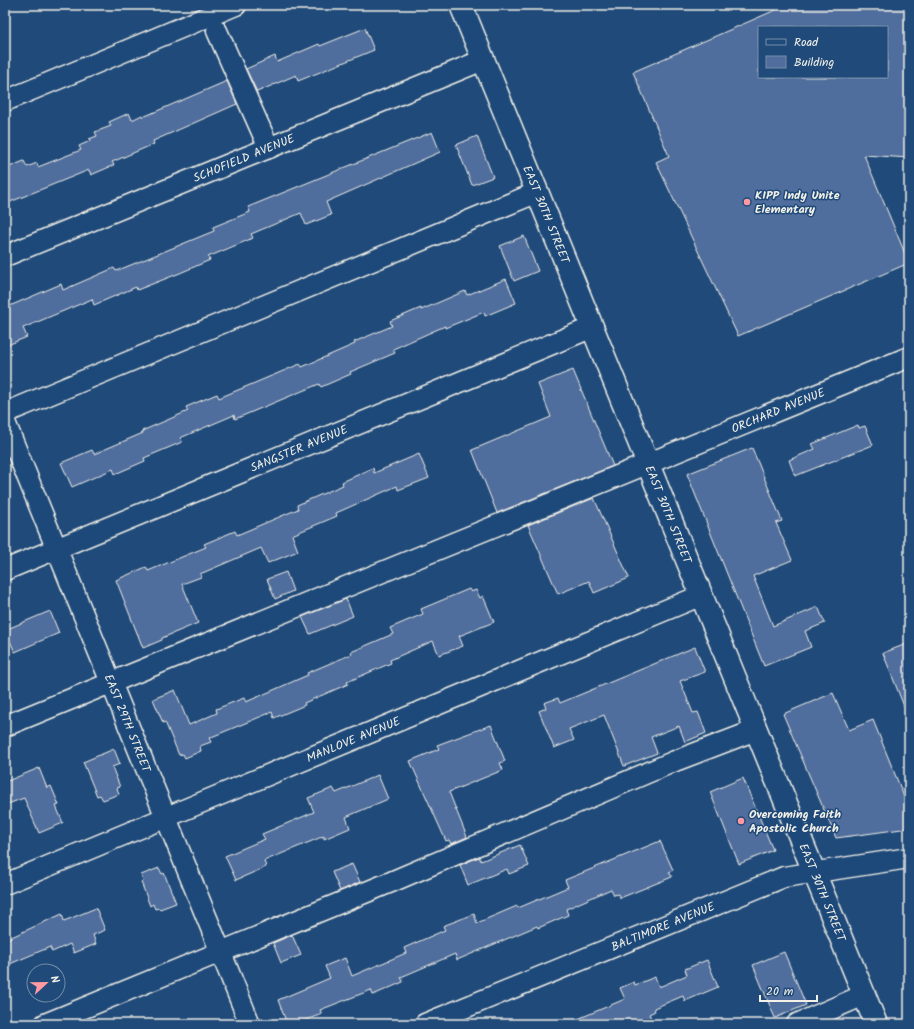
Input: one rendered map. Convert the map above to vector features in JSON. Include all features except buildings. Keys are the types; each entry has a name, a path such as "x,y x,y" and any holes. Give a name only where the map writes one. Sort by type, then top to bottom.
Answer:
{"main road":[{"name":"EAST 30TH STREET","path":"461,5 876,1024"}],"street":[{"path":"5,100 236,5"},
{"path":"217,31 269,148"},
{"name":"SCHOFIELD AVENUE","path":"5,256 483,60"},
{"path":"5,413 538,192"},
{"name":"SANGSTER AVENUE","path":"5,570 593,327"},
{"name":"ORCHARD AVENUE","path":"5,726 909,357"},
{"name":"EAST 29TH STREET","path":"5,422 250,1024"},
{"name":"MANLOVE AVENUE","path":"5,884 702,596"},
{"path":"45,1024 221,953 675,761 756,730"},
{"name":"BALTIMORE AVENUE","path":"425,1024 790,875 909,858"},
{"path":"797,1024 864,995"}],"place":[{"name":"KIPP Indy Unite Elementary","path":"747,202"},
{"name":"Overcoming Faith Apostolic Church","path":"741,821"}]}
